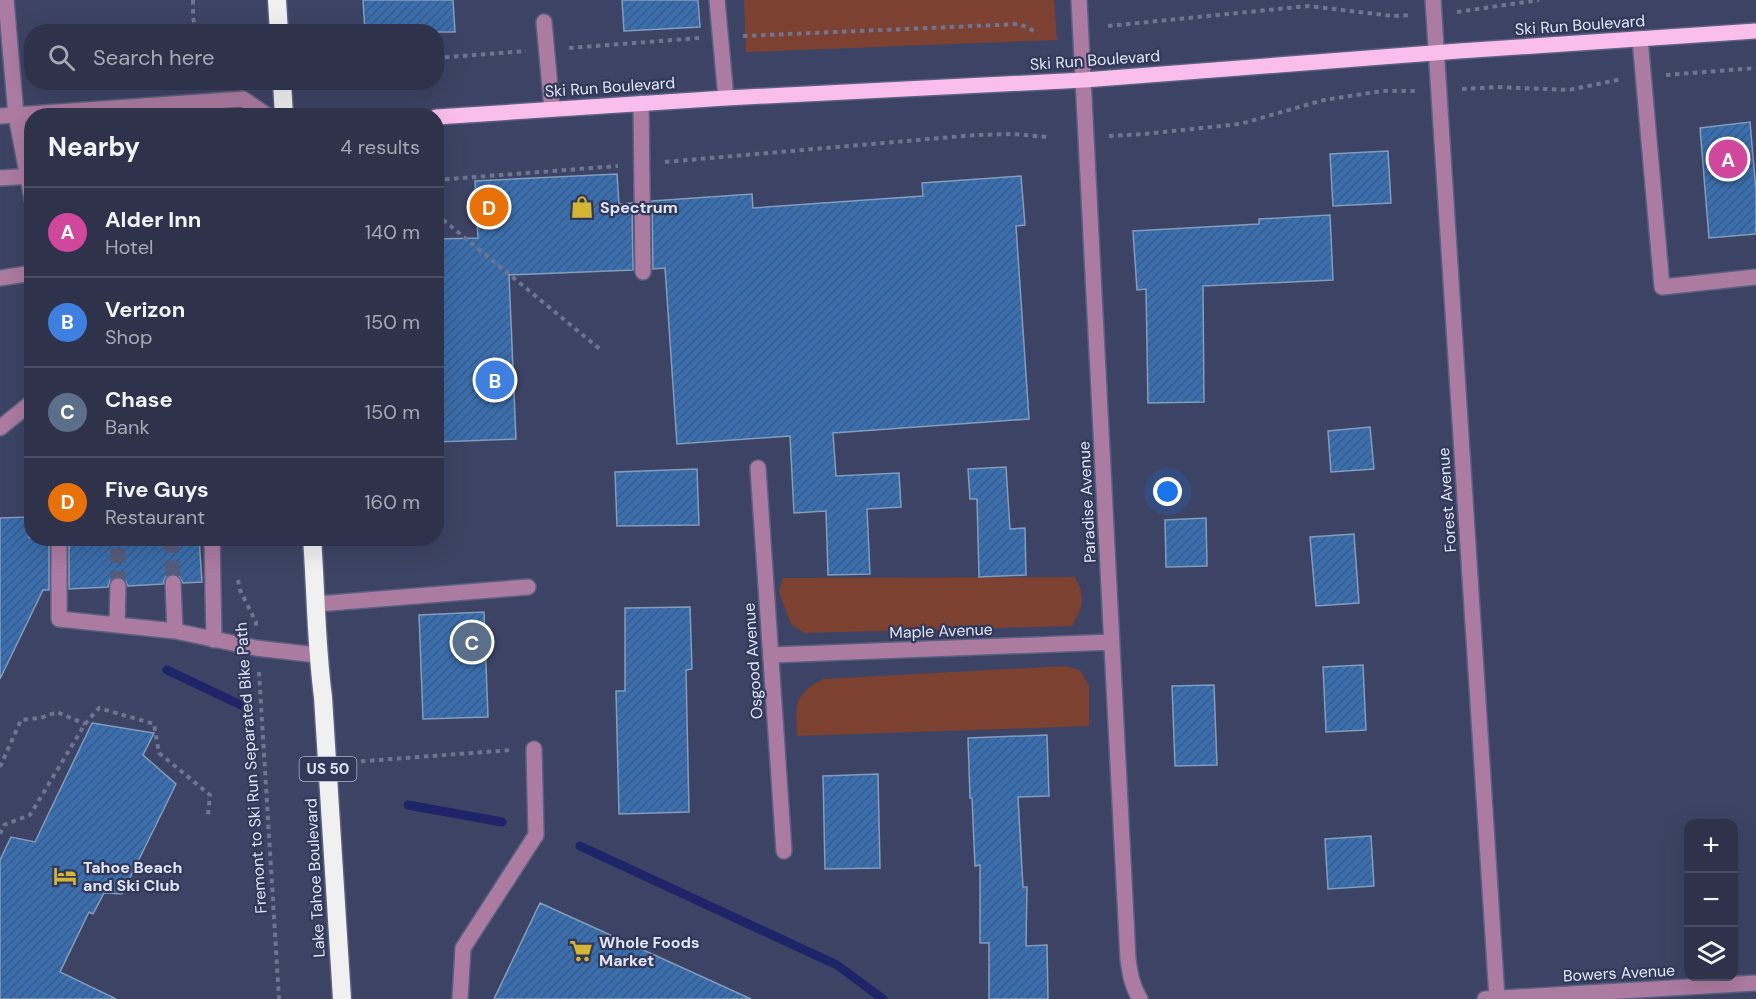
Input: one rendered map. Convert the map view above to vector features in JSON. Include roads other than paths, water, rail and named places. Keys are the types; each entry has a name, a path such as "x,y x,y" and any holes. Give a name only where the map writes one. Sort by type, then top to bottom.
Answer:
{"highway":[{"path":"277,0 278,24"},
{"path":"282,90 284,108"},
{"name":"Lake Tahoe Boulevard","path":"313,546 317,604 317,655 323,697 342,999"}],"main road":[{"name":"Ski Run Boulevard","path":"444,116 726,98 1084,80 1756,31"}],"street":[{"path":"6,0 16,115 24,150"},
{"path":"717,0 726,98"},
{"name":"Paradise Avenue","path":"1079,0 1128,959 1134,988 1140,999"},
{"name":"Forest Avenue","path":"1433,0 1497,998"},
{"path":"544,22 552,109"},
{"path":"1640,39 1662,287 1756,277"},
{"path":"115,108 243,99 256,108"},
{"path":"641,103 643,272"},
{"path":"0,116 24,114"},
{"path":"0,178 24,176"},
{"path":"0,278 24,274"},
{"path":"0,428 24,408"},
{"name":"Osgood Avenue","path":"758,468 784,851"},
{"path":"59,546 59,619 175,631 256,648 317,655"},
{"path":"212,546 214,640"},
{"path":"173,584 175,631"},
{"path":"117,625 118,586"},
{"path":"317,604 528,586"},
{"name":"Maple Avenue","path":"771,655 1112,642"},
{"path":"460,999 463,948 537,835 534,749"},
{"name":"Bowers Avenue","path":"1485,999 1706,993 1756,983"}],"waterway":[{"path":"167,670 243,706"},
{"path":"408,805 502,822"},
{"path":"580,846 837,965 883,999"}],"tunnel":[{"path":"118,546 118,586"},
{"path":"171,546 173,583"}],"place":[{"name":"Alder Inn","path":"1728,159"},
{"name":"Five Guys","path":"489,207"},
{"name":"Spectrum","path":"582,207"},
{"name":"Verizon","path":"495,380"},
{"name":"Chase","path":"472,642"},
{"name":"Tahoe Beach and Ski Club","path":"65,876"},
{"name":"Whole Foods Market","path":"581,951"}]}
